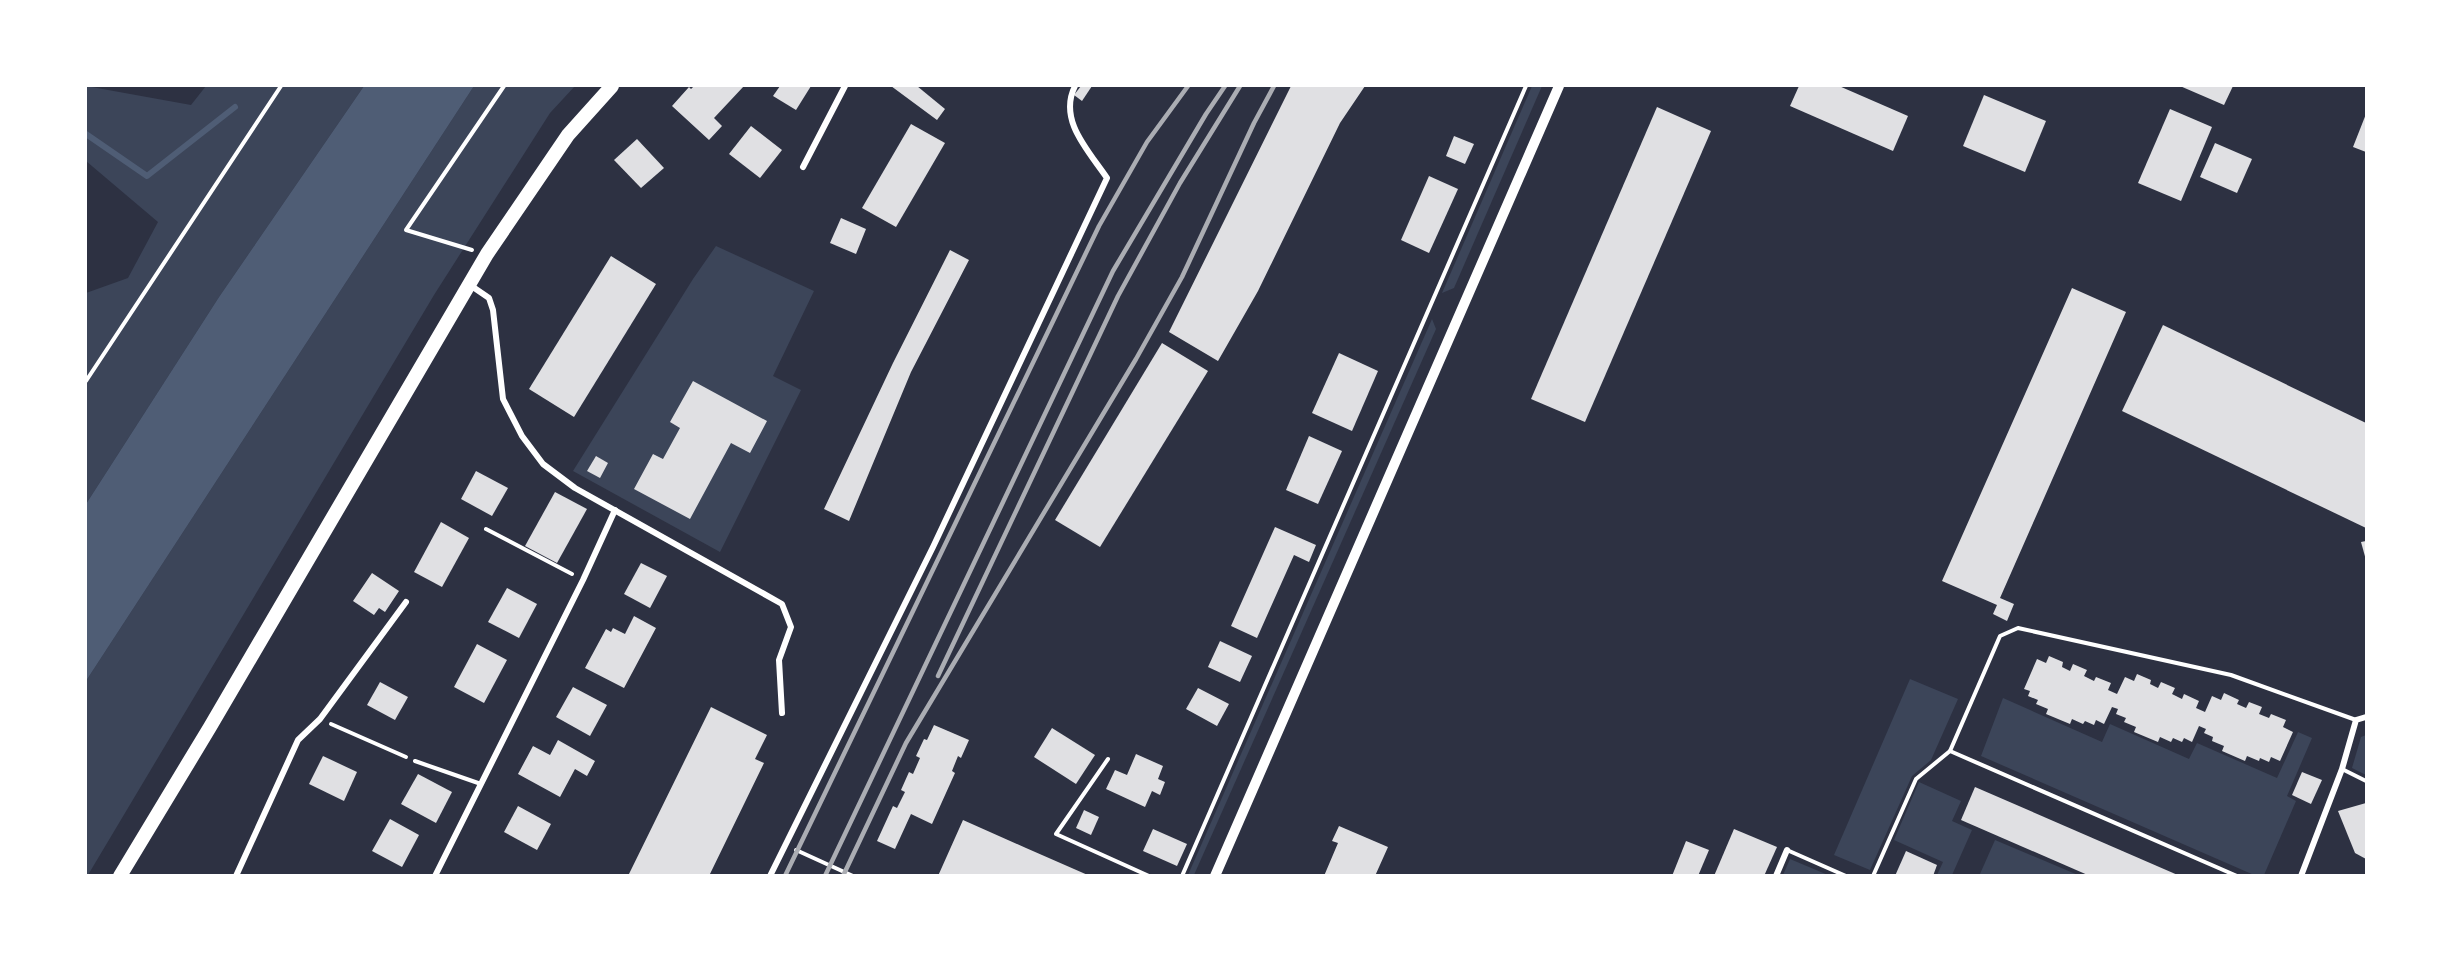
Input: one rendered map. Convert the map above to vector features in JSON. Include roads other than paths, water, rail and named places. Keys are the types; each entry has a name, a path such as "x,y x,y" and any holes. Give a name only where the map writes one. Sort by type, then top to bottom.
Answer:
{"main road":[{"path":"120,876 487,254 568,135 612,86"}],"street":[{"path":"803,167 845,86"},
{"path":"770,876 928,558 1107,178 1074,128 1069,113 1069,97 1075,86"},
{"path":"1215,876 1559,86"},
{"path":"469,285 489,298 493,310 503,399 522,436 543,464 575,488 782,604 791,627 779,660 782,713"},
{"path":"435,876 584,580 615,510"},
{"path":"236,876 298,740 320,719 406,602"},
{"path":"2301,876 2343,769 2356,720 2367,717"},
{"path":"1776,876 1786,850"}],"lane":[{"path":"1873,876 1916,779 1950,751 2000,636 2018,628 2231,675 2356,720"},
{"path":"1950,751 2237,876"},
{"path":"1108,759 1056,834 1149,876"},
{"path":"415,761 481,784"},
{"path":"2343,769 2367,781"},
{"path":"1786,850 1846,876"}],"waterway":[{"path":"86,134 147,176 235,107"}],"railway":[{"path":"785,876 1099,226 1147,142 1188,86"},
{"path":"825,876 1113,271 1225,86"},
{"path":"938,676 1118,296 1180,183 1240,86"},
{"path":"843,876 906,743 1136,359 1182,277 1254,123 1274,86"}]}
